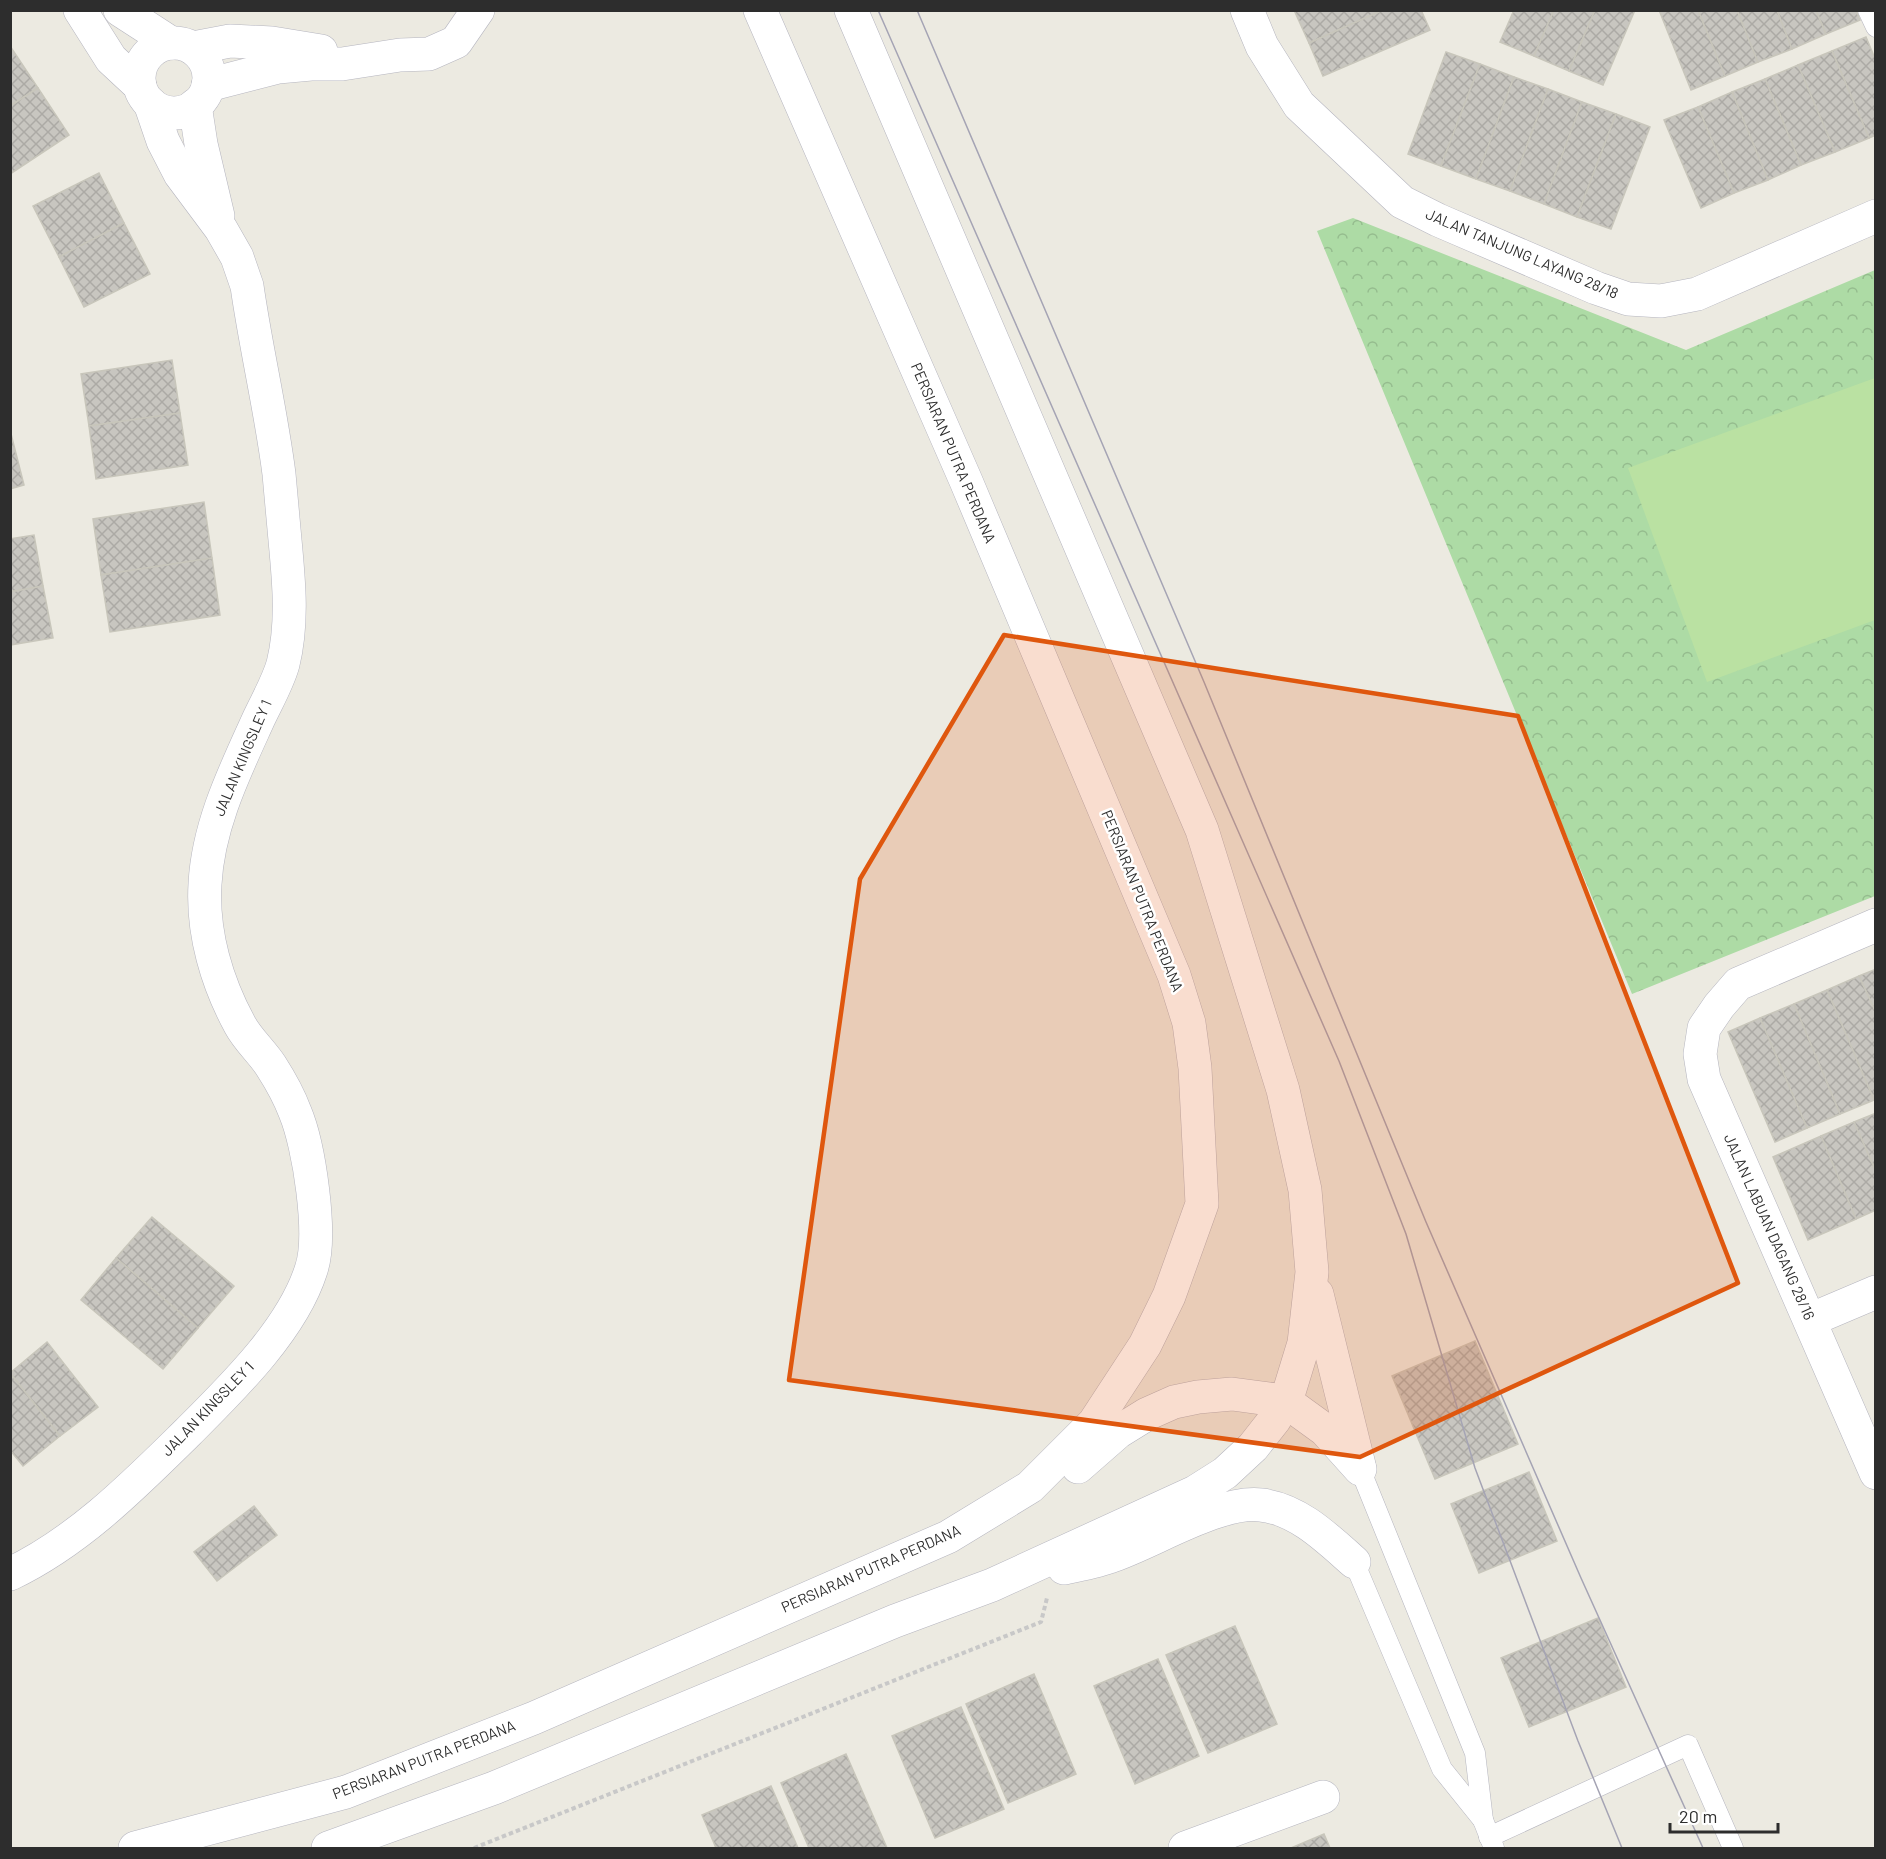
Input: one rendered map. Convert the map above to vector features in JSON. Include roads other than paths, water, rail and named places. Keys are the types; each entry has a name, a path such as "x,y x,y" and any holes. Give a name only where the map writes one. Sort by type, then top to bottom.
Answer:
{"main road":[{"name":"JALAN KINGSLEY 1","path":"10,1574 27,1566 86,1526 136,1483 235,1386 291,1316 304,1293 313,1265 315,1232 309,1156 296,1112 272,1067 241,1028 219,979 207,934 204,885 210,844 224,795 282,668 290,627 288,571 279,473 247,286 237,257 222,229 180,174 163,141 145,94 111,59 80,10"},
{"path":"120,10 182,46 206,64 202,95"},
{"path":"370,59 272,43 230,41 153,50 145,57 141,66 145,94 160,110 184,111 202,95 279,67 342,64 429,54 456,42 478,10"},
{"name":"PERSIARAN PUTRA PERDANA","path":"135,1848 346,1792 534,1718 948,1537 1030,1487 1094,1423 1145,1345 1168,1296 1202,1204 1189,1023 1174,975 1063,707 760,10"},
{"path":"851,10 1202,830 1284,1090 1305,1190 1312,1272 1360,1469"},
{"name":"JALAN TANJUNG LAYANG 28/18","path":"1247,10 1262,46 1299,105 1402,202 1438,220 1596,288 1628,299 1661,301 1697,294 1875,216"},
{"name":"JALAN KINGSLEY 1","path":"202,95 201,144 222,229"},
{"name":"JALAN LABUAN DAGANG 28/16","path":"1875,924 1738,984 1704,1028 1700,1054 1704,1079 1875,1473"},
{"path":"328,1848 494,1788 895,1621 992,1585 1196,1492 1225,1473 1253,1447 1275,1419 1285,1401 1304,1343 1312,1272"},
{"path":"1810,1320 1875,1292"},
{"path":"948,1537 1031,1506 1060,1484 1118,1432 1147,1414 1174,1402 1198,1397 1232,1394 1285,1401 1325,1430 1360,1469"},
{"path":"992,1585 1109,1557 1216,1512 1241,1505 1262,1505 1297,1517 1325,1536 1354,1562"},
{"path":"1185,1848 1323,1797"}],"lane":[{"path":"1868,10 1875,27"},
{"path":"1360,1469 1474,1753 1489,1835"},
{"path":"1354,1562 1442,1769 1489,1835"},
{"path":"1489,1835 1688,1745 1733,1848"}],"tram line":[{"path":"878,10 1339,1061 1406,1234 1475,1468 1578,1741 1622,1848"},
{"path":"917,10 1204,682 1426,1222 1581,1578 1703,1848"}]}
